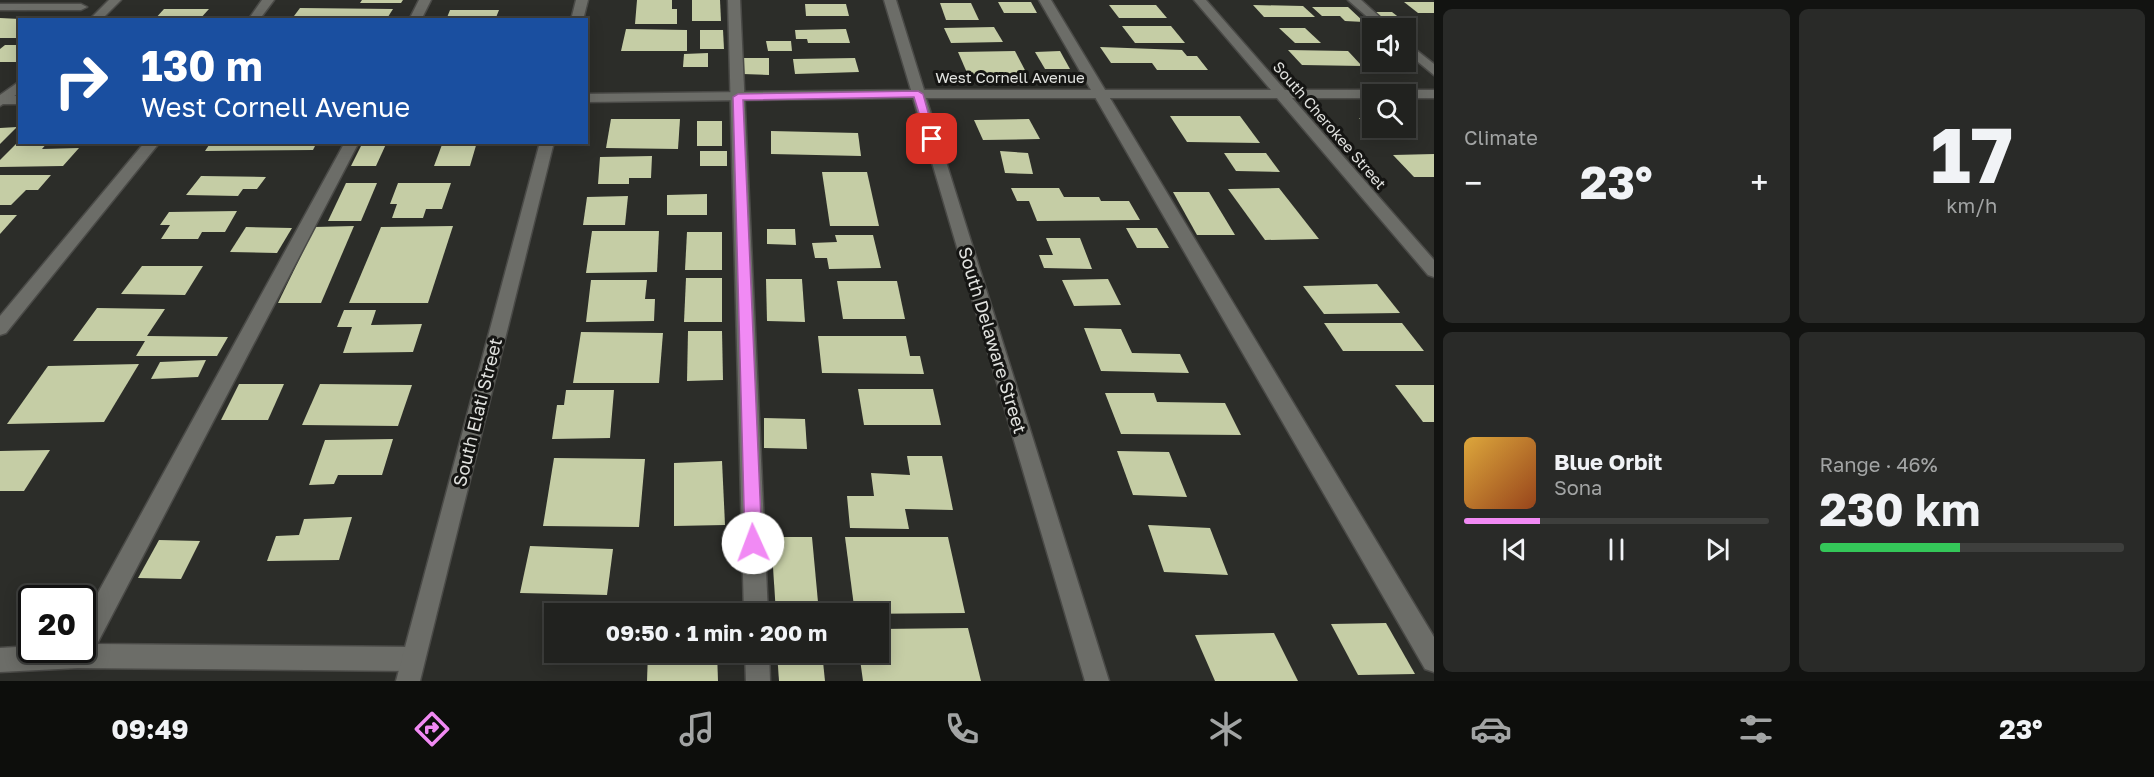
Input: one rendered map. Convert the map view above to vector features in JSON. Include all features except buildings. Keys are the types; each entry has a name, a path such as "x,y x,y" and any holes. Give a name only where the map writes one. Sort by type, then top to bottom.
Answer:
{"street":[{"path":"96,18 115,0"},
{"path":"254,18 268,0"},
{"path":"417,18 425,0"},
{"path":"578,18 582,0"},
{"path":"734,0 756,603"},
{"name":"South Delaware Street","path":"890,0 1096,681"},
{"path":"1045,0 1434,660"},
{"name":"South Cherokee Street","path":"1200,0 1434,271"},
{"path":"1354,0 1375,18"},
{"path":"0,7 81,7"},
{"path":"1416,55 1434,71"},
{"path":"1,100 18,87"},
{"name":"West Cornell Avenue","path":"588,98 918,94 1434,94"},
{"path":"1,100 18,100"},
{"path":"0,328 151,144"},
{"path":"96,623 351,144"},
{"name":"South Elati Street","path":"411,670 546,144"},
{"path":"96,652 411,670"},
{"path":"0,660 18,658"},
{"path":"757,663 758,681"}],"route":[{"path":"753,543 738,97 918,94 932,139"}]}
